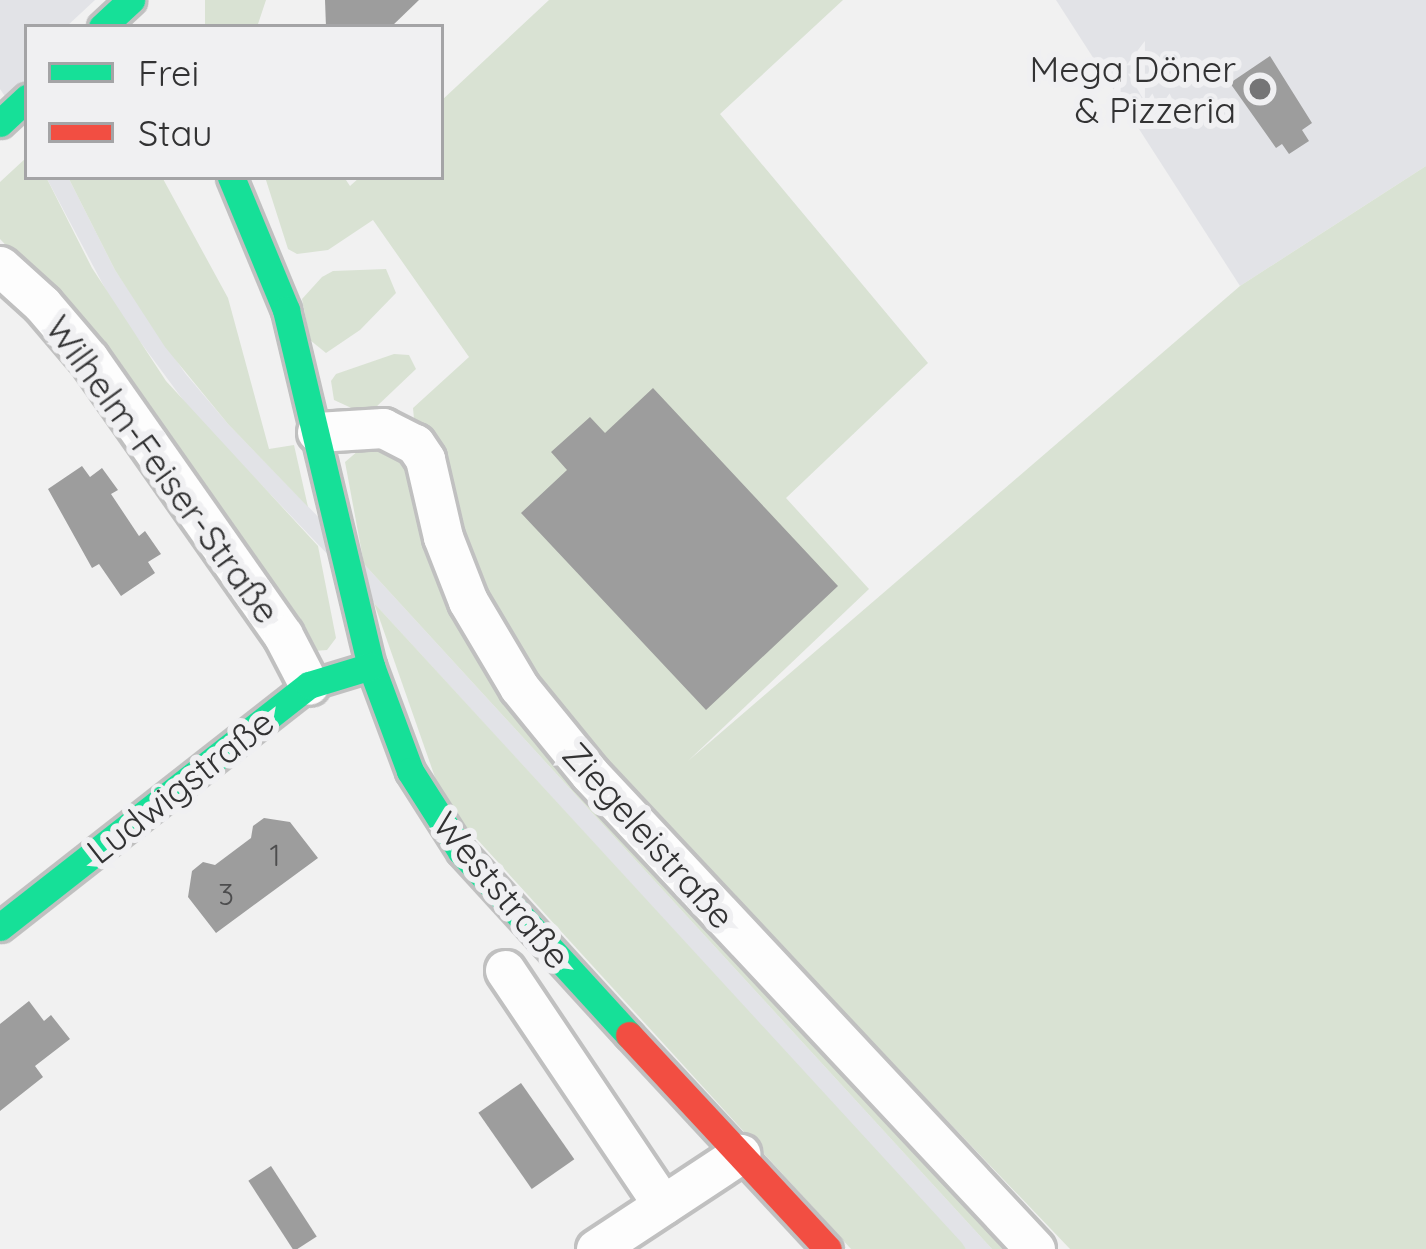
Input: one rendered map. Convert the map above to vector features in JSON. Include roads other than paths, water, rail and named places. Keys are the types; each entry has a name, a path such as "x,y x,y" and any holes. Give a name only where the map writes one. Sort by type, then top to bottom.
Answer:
{"street":[{"path":"0,123 24,101"},
{"name":"Weststraße","path":"232,180 278,289 317,431 371,666 410,771 461,851 828,1249"},
{"name":"Wilhelm-Feiser-Straße","path":"0,266 42,304 89,359 283,635 310,685"},
{"name":"Ziegeleistraße","path":"317,431 383,428 415,444 425,459 442,538 468,601 519,687 590,775 1035,1249"},
{"name":"Ludwigstraße","path":"0,927 310,685 371,666"},
{"path":"505,970 663,1205"},
{"path":"596,1249 740,1154"}],"place":[{"name":"Mega Döner & Pizzeria","path":"1260,89"}]}
